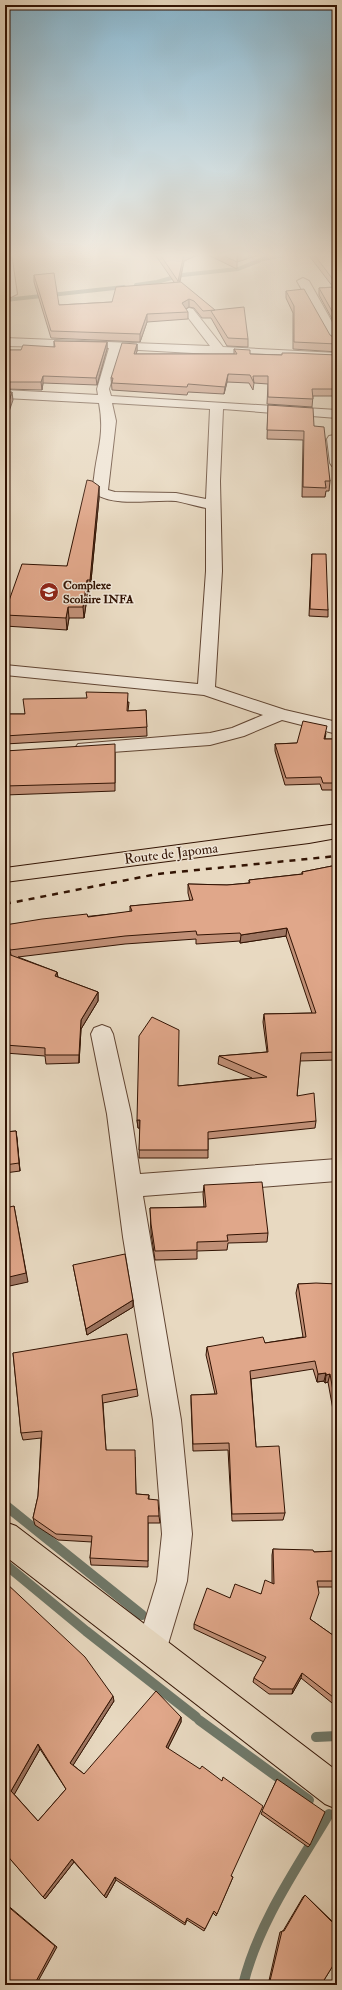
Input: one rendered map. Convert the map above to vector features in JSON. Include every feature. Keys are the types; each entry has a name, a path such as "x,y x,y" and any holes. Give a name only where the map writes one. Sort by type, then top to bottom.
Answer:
{"main road":[{"name":"Route de Japoma","path":"5,875 309,836 337,831"},
{"path":"5,1537 337,1792"}],"street":[{"path":"112,346 337,357"},
{"path":"116,346 103,389 109,421 107,447 101,478 101,492 105,495 114,496 176,497 214,505"},
{"path":"216,346 220,351"},
{"path":"5,394 217,405 337,414"},
{"path":"206,690 214,571 217,405"},
{"path":"334,439 337,463"},
{"path":"5,670 206,690 280,714 337,728"},
{"path":"70,749 210,739 238,732 280,714"},
{"path":"102,1034 119,1114 136,1237 167,1420 177,1534 172,1581 152,1650"},
{"path":"130,1186 337,1170"}],"building":[{"path":"23,346 106,346 96,378 43,376 41,382 5,382 5,350 21,350"},
{"path":"121,346 136,346 134,354 237,354 234,349 250,350 250,354 282,355 282,353 292,353 337,355 337,389 312,389 313,399 268,397 268,376 253,376 254,383 250,375 228,374 225,387 188,384 187,387 112,383 113,378 111,378"},
{"path":"5,392 12,392 5,413"},
{"path":"268,405 313,408 314,426 324,427 330,481 325,481 326,488 303,487 304,431 267,430"},
{"path":"87,480 92,481 99,486 90,580 87,580 83,607 68,607 66,618 5,615 22,564 67,566"},
{"path":"312,554 326,554 328,610 310,609"},
{"path":"86,692 128,693 127,711 146,710 147,727 5,736 5,714 25,714 23,699 87,698"},
{"path":"303,721 327,726 324,739 337,739 337,783 323,783 321,777 286,778 275,744 297,743"},
{"path":"115,744 115,783 5,786 5,751"},
{"path":"337,865 337,1052 301,1053 297,1096 314,1093 316,1121 208,1132 208,1150 139,1150 140,1120 137,1120 139,1036 152,1017 179,1030 178,1086 267,1077 219,1056 268,1052 264,1014 316,1013 287,928 241,935 240,933 197,935 196,931 125,936 10,950 5,925 87,914 88,917 132,911 130,906 193,900 188,884 227,885 250,883 249,880 303,874 302,872"},
{"path":"5,953 57,972 55,976 98,992 81,1020 79,1055 45,1055 45,1048 5,1045"},
{"path":"16,1131 19,1163 5,1165 5,1132"},
{"path":"262,1182 268,1233 227,1235 228,1241 197,1242 197,1250 155,1251 150,1208 206,1207 204,1185"},
{"path":"14,1206 26,1273 5,1278 5,1208"},
{"path":"125,1254 133,1300 86,1329 73,1265"},
{"path":"298,1284 337,1284 337,1413 330,1374 318,1374 315,1361 250,1371 256,1447 279,1446 285,1513 232,1514 229,1443 193,1444 191,1395 217,1394 207,1347 263,1337 265,1343 306,1337"},
{"path":"127,1334 137,1389 102,1395 106,1450 135,1450 136,1494 149,1495 148,1499 158,1500 159,1516 148,1516 148,1561 90,1558 92,1536 56,1534 33,1518 38,1496 42,1431 21,1433 13,1353"},
{"path":"273,1549 313,1550 314,1552 337,1551 337,1581 317,1581 319,1593 310,1619 337,1638 337,1700 302,1673 293,1689 271,1689 254,1678 266,1657 194,1624 207,1588 230,1598 235,1584 261,1594 265,1580 274,1584"},
{"path":"5,1582 85,1657 113,1696 70,1763 84,1774 156,1691 181,1717 166,1747 200,1769 202,1766 222,1781 223,1777 263,1806 231,1876 233,1877 217,1914 214,1911 205,1929 187,1918 185,1923 115,1877 104,1896 72,1859 43,1897 5,1853","holes":["38,1744 66,1789 38,1821 11,1791"]},
{"path":"277,1779 325,1812 310,1845 262,1811"},
{"path":"305,1895 332,1922 337,1916 337,1959 321,1985 269,1985 282,1931 284,1931"},
{"path":"5,1904 55,1946 34,1985 5,1985"},
{"path":"124,1980 128,1985 121,1985"}],"waterway":[{"path":"5,1505 142,1615"},
{"path":"5,1564 86,1631 196,1717"},
{"path":"199,1720 309,1800"},
{"path":"316,1737 337,1736"},
{"path":"243,1985 258,1940 268,1918 329,1814"}],"railway":[{"path":"5,904 157,874 337,856"}],"place":[{"name":"Complexe Scolaire INFA","path":"49,592"}]}
